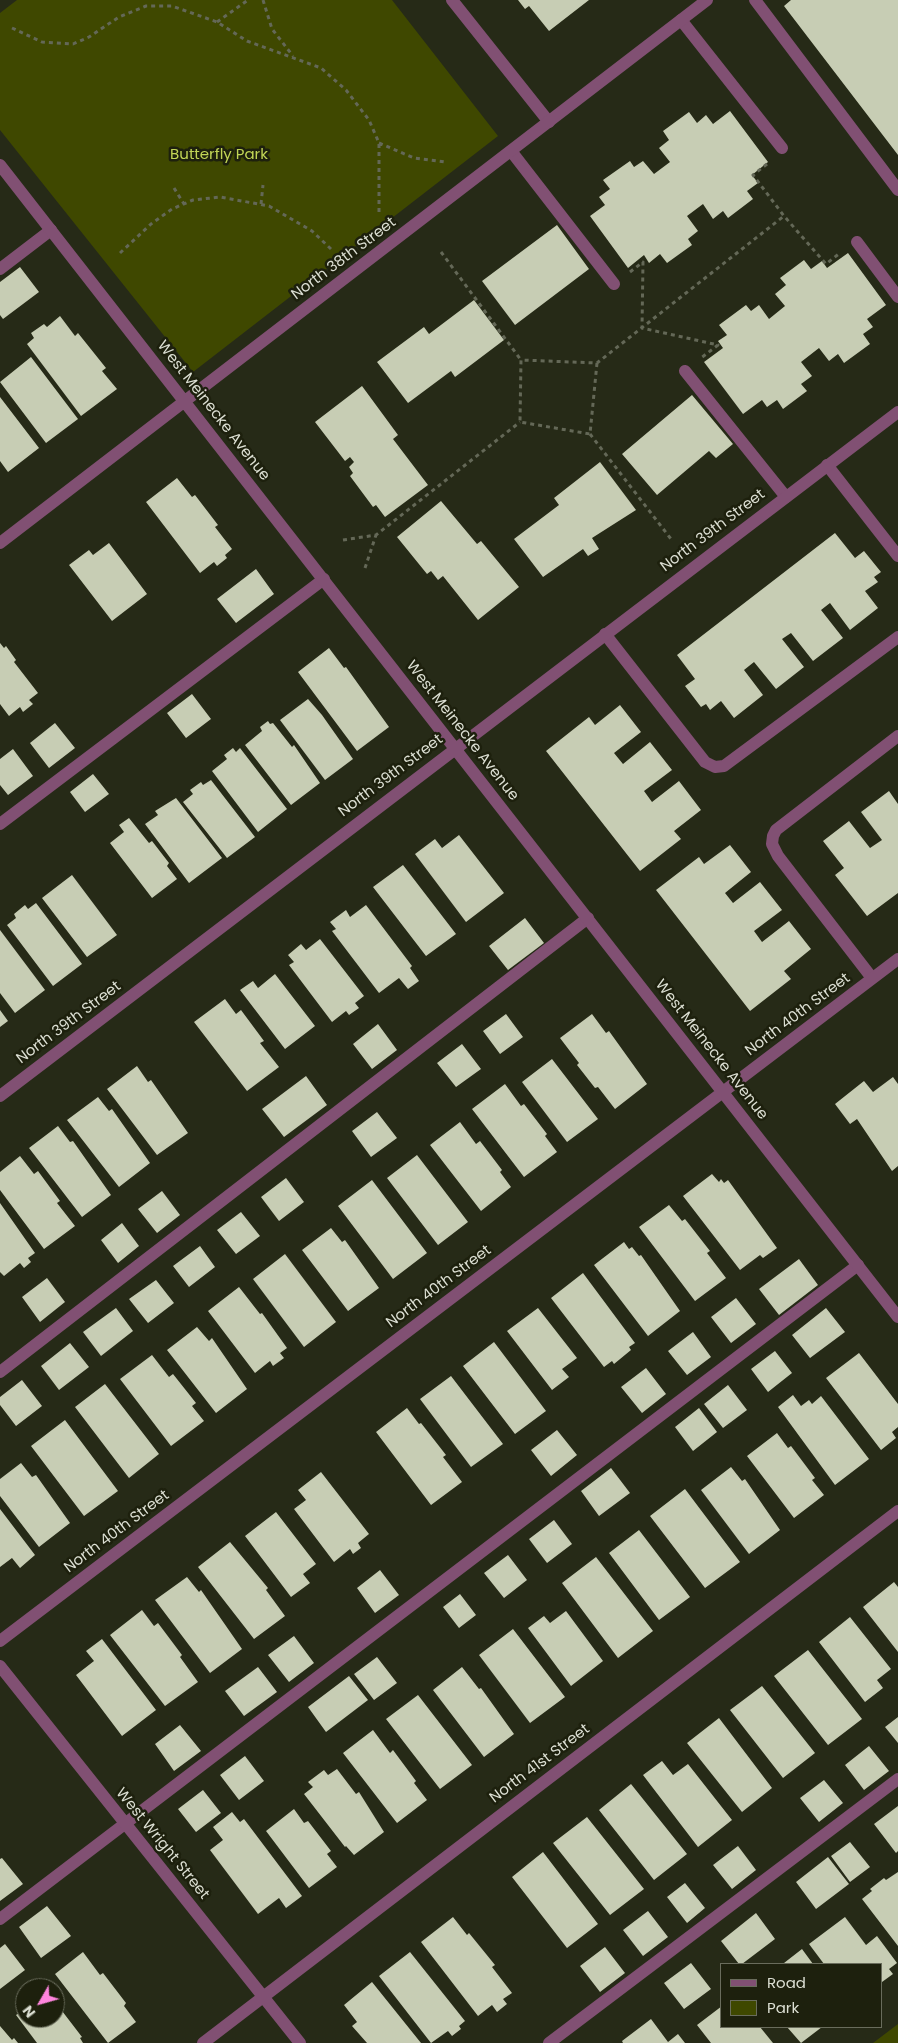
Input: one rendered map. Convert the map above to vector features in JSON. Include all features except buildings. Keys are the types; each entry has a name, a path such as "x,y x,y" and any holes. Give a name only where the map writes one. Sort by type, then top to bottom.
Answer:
{"street":[{"path":"452,0 549,122"},
{"name":"North 38th Street","path":"0,543 707,0"},
{"path":"755,0 898,190"},
{"path":"681,20 782,148"},
{"path":"511,151 614,284"},
{"name":"West Meinecke Avenue","path":"0,165 898,1317"},
{"path":"0,269 51,230"},
{"path":"857,242 898,297"},
{"path":"685,371 786,497"},
{"name":"North 39th Street","path":"0,1096 898,412"},
{"path":"827,465 898,556"},
{"path":"0,824 324,579"},
{"path":"605,634 705,762 715,768 724,766 898,637"},
{"path":"872,978 778,856 772,844 772,836 776,830 898,736"},
{"path":"0,1372 588,918"},
{"name":"North 40th Street","path":"0,1641 898,958"},
{"path":"0,1919 858,1265"},
{"name":"North 41st Street","path":"203,2043 898,1511"},
{"name":"West Wright Street","path":"0,1666 300,2043"},
{"path":"549,2043 898,1779"}],"path":[{"path":"217,22 248,0"},
{"path":"263,0 272,29 294,57"},
{"path":"12,28 42,42 73,44 89,37 118,17 146,6 172,6 217,22 247,41 321,68 346,90 369,120 379,144 379,213"},
{"path":"379,144 414,158 445,162"},
{"path":"782,148 752,175 784,216 826,264 857,242"},
{"path":"261,204 263,185"},
{"path":"174,188 184,204"},
{"path":"120,254 151,224 184,204 193,200 220,197 261,204 286,214 312,231 330,249"},
{"path":"521,360 597,363 784,216"},
{"path":"441,252 521,360 520,422"},
{"path":"642,328 718,345 685,371"},
{"path":"590,434 597,363"},
{"path":"343,540 376,535 520,422 590,434 671,539"},
{"path":"365,568 376,535"}],"green space":[{"name":"Butterfly Park","path":"17,0 392,0 498,136 193,372 0,130 0,13"},
{"path":"898,2024 898,2043 873,2043"}]}
